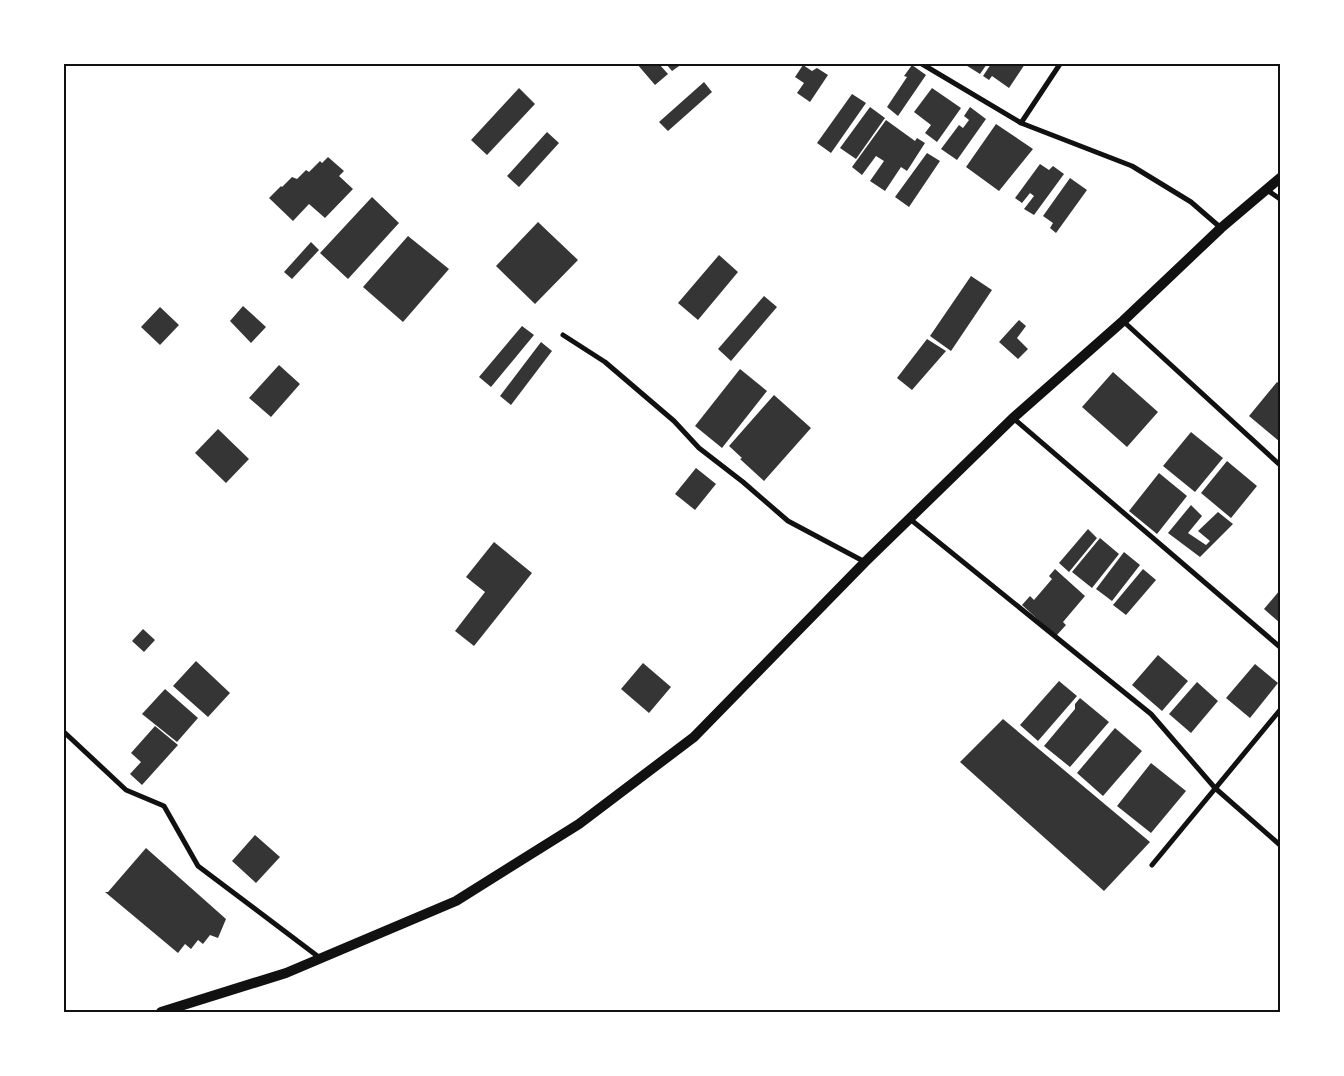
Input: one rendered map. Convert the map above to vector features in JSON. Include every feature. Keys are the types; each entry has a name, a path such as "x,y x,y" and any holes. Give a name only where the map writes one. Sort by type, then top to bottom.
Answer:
{"main road":[{"path":"161,1012 286,972 456,901 579,824 694,737 865,562 1013,418 1123,321 1220,228 1280,178"}],"street":[{"path":"922,64 1021,124 1132,166 1191,202 1220,228"},
{"path":"1021,124 1060,64"},
{"path":"1267,190 1280,199"},
{"path":"1123,321 1280,465"},
{"path":"563,335 612,368 674,421 699,448 744,482 788,521 865,562"},
{"path":"1013,418 1280,647"},
{"path":"910,519 1151,714 1216,788 1280,845"},
{"path":"1152,865 1280,710"},
{"path":"64,732 126,790 164,806 198,866 320,958"}],"building":[{"path":"637,64 659,64 668,74 655,85"},
{"path":"666,64 682,64 672,71"},
{"path":"964,64 987,64 980,74"},
{"path":"991,64 1025,64 1009,88 992,76 989,80 983,76"},
{"path":"803,65 812,71 817,68 828,75 810,102 797,93 804,83 795,77"},
{"path":"912,65 926,75 898,116 887,107 907,77 904,76"},
{"path":"704,82 712,92 668,131 659,122"},
{"path":"519,88 535,104 487,155 471,140"},
{"path":"932,88 961,108 937,142 925,133 931,125 914,112"},
{"path":"852,94 866,103 831,153 817,143"},
{"path":"870,107 885,118 856,159 840,148"},
{"path":"970,107 986,119 957,160 941,149 959,125 963,128 969,120 964,116"},
{"path":"886,120 915,141 917,138 925,143 907,171 901,167 885,191 870,181 884,161 876,156 862,175 852,167"},
{"path":"996,124 1033,149 999,191 966,167"},
{"path":"547,132 559,143 519,187 507,176"},
{"path":"927,153 940,161 909,207 895,197"},
{"path":"328,157 344,171 339,176 353,189 325,218 309,204 293,221 269,198 292,177 297,179 306,170 309,172 320,161 322,163"},
{"path":"1040,164 1049,170 1053,166 1064,174 1034,215 1024,209 1034,196 1030,193 1022,203 1015,198"},
{"path":"1070,178 1087,190 1056,233 1050,228 1053,223 1043,216"},
{"path":"372,197 399,223 348,279 320,253"},
{"path":"538,222 578,260 535,304 496,266"},
{"path":"408,236 449,269 403,322 363,287"},
{"path":"311,242 319,250 292,279 284,272"},
{"path":"719,255 738,272 698,320 678,303"},
{"path":"971,276 992,290 951,351 930,336"},
{"path":"764,296 777,307 731,361 718,349"},
{"path":"243,306 266,327 251,343 230,321"},
{"path":"160,307 179,325 160,345 141,327"},
{"path":"1019,320 1026,326 1017,338 1028,349 1018,359 999,342"},
{"path":"522,326 534,335 491,387 479,377"},
{"path":"927,339 946,351 912,390 897,378"},
{"path":"541,342 552,351 511,405 500,396"},
{"path":"279,365 300,384 271,417 249,398"},
{"path":"740,369 767,391 722,448 695,426"},
{"path":"1113,372 1158,412 1127,447 1082,407"},
{"path":"1277,382 1280,384 1280,442 1249,416"},
{"path":"774,395 811,428 764,481 729,446"},
{"path":"218,429 249,459 226,483 195,453"},
{"path":"1191,432 1223,458 1195,492 1163,466"},
{"path":"1227,461 1257,486 1231,518 1201,493"},
{"path":"696,468 716,484 695,510 675,494"},
{"path":"1159,473 1187,496 1157,534 1129,511"},
{"path":"1191,505 1202,516 1188,533 1206,545 1210,541 1198,531 1218,512 1233,524 1200,557 1168,533"},
{"path":"1088,529 1097,538 1069,572 1059,563"},
{"path":"1100,538 1119,554 1092,588 1072,572"},
{"path":"494,542 532,573 474,646 455,631 485,592 466,577"},
{"path":"1124,552 1140,565 1112,601 1096,589"},
{"path":"1055,569 1085,596 1063,622 1066,625 1056,636 1022,605 1030,596 1034,600 1052,579 1049,576"},
{"path":"1143,569 1156,580 1126,615 1113,605"},
{"path":"1280,590 1280,623 1264,609"},
{"path":"143,629 155,640 144,652 132,641"},
{"path":"1158,655 1188,681 1162,711 1132,685"},
{"path":"196,661 230,693 208,717 173,686"},
{"path":"643,663 671,687 649,713 621,689"},
{"path":"1255,664 1278,683 1250,718 1226,698"},
{"path":"1059,681 1077,696 1038,741 1020,725"},
{"path":"1197,682 1218,701 1191,733 1169,714"},
{"path":"165,689 198,718 177,742 142,714"},
{"path":"1080,698 1109,722 1070,767 1044,746 1075,709 1075,704"},
{"path":"1003,719 1150,842 1104,891 960,762"},
{"path":"155,726 178,745 142,785 130,774 141,762 131,753"},
{"path":"1115,728 1142,751 1103,796 1077,773"},
{"path":"1151,763 1186,791 1151,833 1117,806"},
{"path":"255,835 280,857 256,883 232,861"},
{"path":"146,848 226,919 218,938 210,935 203,944 198,940 191,949 185,944 178,953 105,892 108,892"}]}
